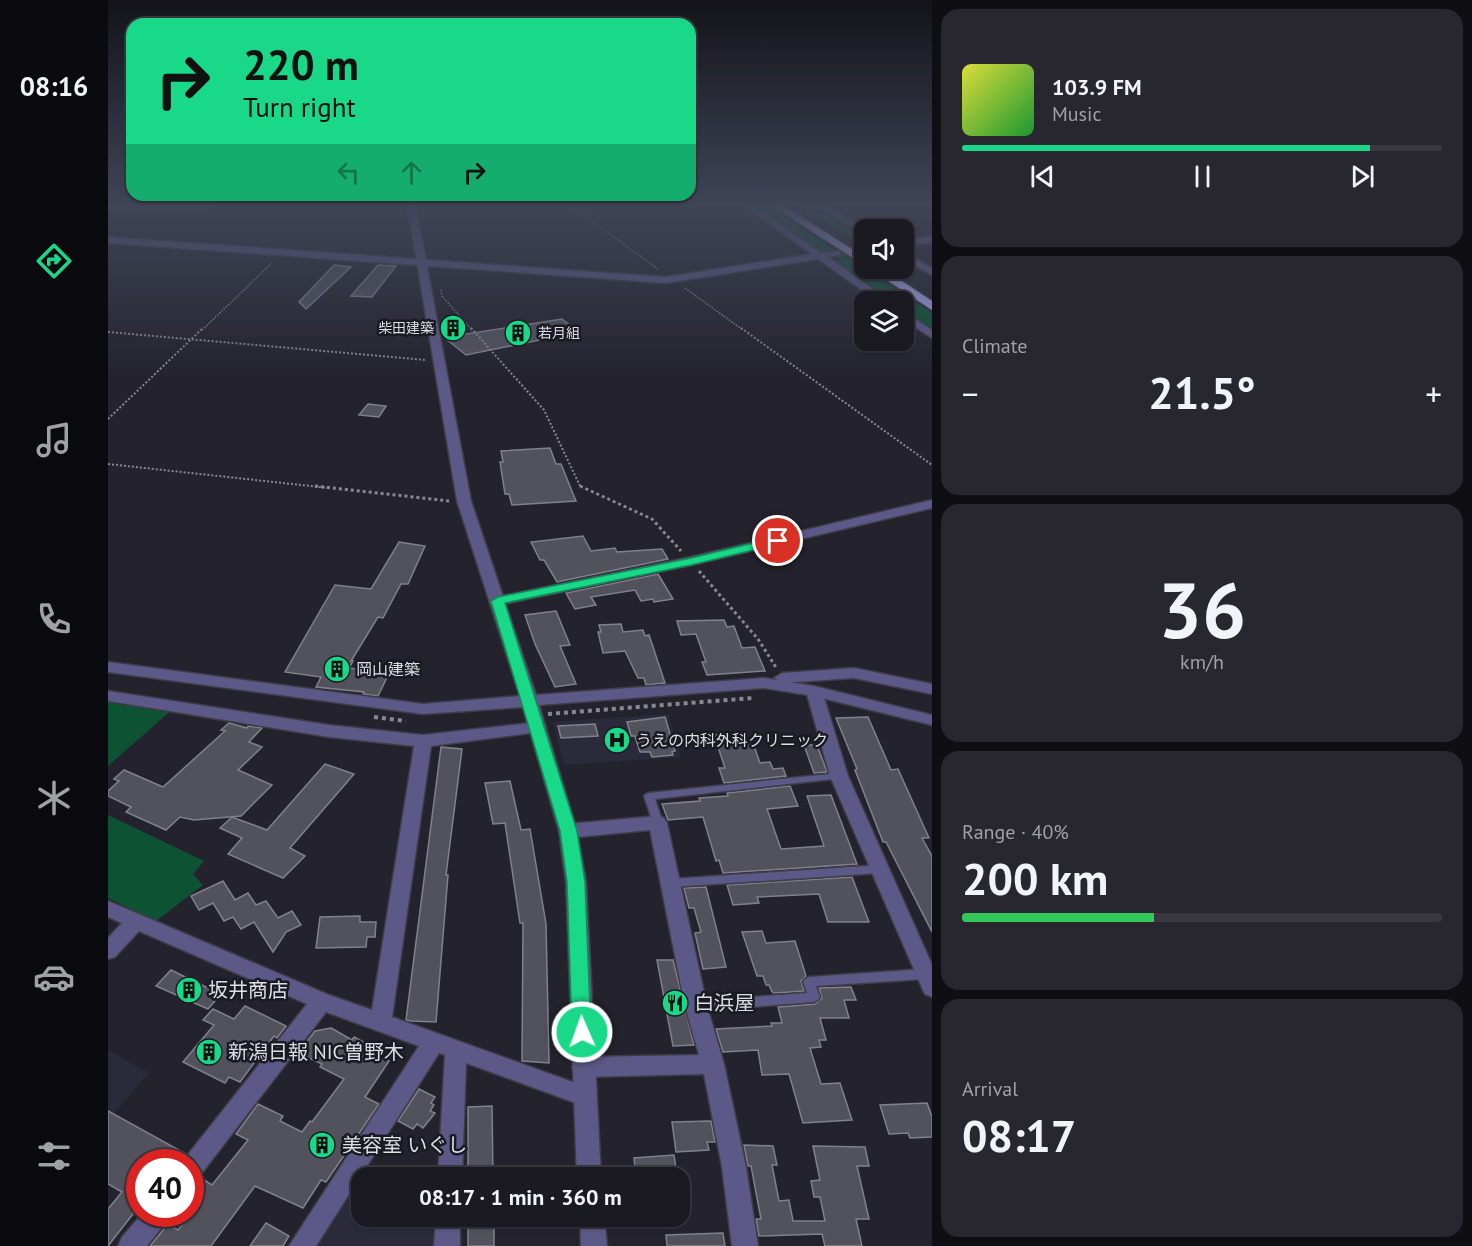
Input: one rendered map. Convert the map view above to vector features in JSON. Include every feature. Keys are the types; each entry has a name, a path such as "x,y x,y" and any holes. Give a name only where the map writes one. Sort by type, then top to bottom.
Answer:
{"highway":[{"path":"891,279 932,306"},
{"path":"907,279 932,295"}],"street":[{"path":"381,261 674,280 790,261"},
{"path":"829,261 871,291"},
{"path":"914,261 932,272"},
{"path":"420,264 464,501 538,727 568,831 576,882 588,1167"},
{"path":"914,322 932,335"},
{"path":"498,601 691,561 932,504"},
{"path":"108,667 423,709 764,682 814,691 932,720"},
{"path":"782,678 854,673 932,689"},
{"path":"814,691 839,776 928,981"},
{"path":"108,696 329,731 423,741 538,727"},
{"path":"381,1022 423,741"},
{"path":"568,831 658,823 696,1006 713,1064 734,1167 745,1246"},
{"path":"108,909 322,1001 584,1096"},
{"path":"108,951 135,922"},
{"path":"204,1152 322,1001"},
{"path":"445,1046 450,1167"},
{"path":"302,1246 445,1046"},
{"path":"583,1067 713,1064"},
{"path":"131,1246 146,1227"},
{"path":"447,1246 448,1227"},
{"path":"593,1227 594,1246"}],"lane":[{"path":"658,823 649,796 839,776"},
{"path":"670,883 880,869"},
{"path":"696,1006 814,997 809,982 928,981"}],"path":[{"path":"108,419 274,261"},
{"path":"648,261 932,465"},
{"path":"435,265 442,296 544,410 581,488 652,519 758,639 782,678"},
{"path":"108,332 438,361"},
{"path":"108,464 464,501"}],"shaded area":[{"name":"うえの内科外科クリニック","path":"668,714 681,757 564,765 553,722"},
{"path":"108,1050 149,1073 108,1120"},
{"path":"351,1190 351,1227 424,1227 436,1233 436,1246 315,1246"}],"green space":[{"path":"835,261 853,261 854,274"},
{"path":"861,279 880,279 898,291 878,291"},
{"path":"914,301 932,313 932,329 914,317"},
{"path":"108,698 174,708 108,766"},
{"path":"108,815 204,861 193,874 203,885 156,921 108,898"}],"building":[{"path":"334,265 351,267 306,309 299,302"},
{"path":"378,265 396,266 372,297 351,296"},
{"path":"562,319 575,329 544,334 549,338 466,355 445,338 448,338 447,324 459,324 460,335"},
{"path":"368,404 386,406 379,417 359,415"},
{"path":"550,448 556,464 561,464 576,501 512,505 509,494 505,494 500,462 503,462 501,451"},
{"path":"583,536 591,551 615,548 617,552 662,549 668,559 557,582 544,560 540,560 531,542"},
{"path":"399,542 425,546 408,584 401,584 383,618 378,617 349,668 389,673 378,696 363,694 364,692 316,687 321,677 285,672 335,585 371,589"},
{"path":"658,574 673,599 654,602 653,599 641,601 635,590 591,597 596,605 575,609 566,593"},
{"path":"556,611 570,645 560,646 576,684 555,687 535,644 525,615"},
{"path":"724,620 727,627 734,626 742,648 755,647 765,671 707,675 702,662 706,662 696,634 681,635 677,621"},
{"path":"621,624 623,632 643,630 645,636 649,635 665,683 646,685 644,678 638,678 625,651 603,653 598,632 601,632 599,625"},
{"path":"665,717 675,751 672,752 673,755 652,757 650,752 640,752 635,736 631,736 627,722"},
{"path":"868,717 891,770 898,769 929,838 922,838 932,856 932,932 886,842 883,842 836,718"},
{"path":"229,723 247,728 248,726 262,728 249,742 262,747 238,770 272,785 241,816 194,820 180,817 166,830 126,812 131,807 108,796 108,791 119,781 114,779 124,770 163,787 225,731 221,730"},
{"path":"595,724 598,736 561,738 558,726"},
{"path":"729,734 730,738 737,738 738,741 747,740 750,746 754,746 760,763 770,762 773,769 783,768 786,776 724,783 719,768 725,768 714,735"},
{"path":"804,745 817,745 827,772 814,773"},
{"path":"441,747 462,749 446,875 448,875 436,1022 411,1021 406,1020"},
{"path":"325,764 354,774 290,848 305,856 283,878 228,854 242,838 220,828 232,817 267,830"},
{"path":"510,781 521,830 530,829 546,924 549,1063 522,1061 523,923 520,923 505,823 493,824 485,783"},
{"path":"790,786 798,806 767,809 781,849 824,846 807,796 831,795 857,864 723,873 719,860 716,861 703,817 668,820 662,804 700,801 699,798 728,796 727,793"},
{"path":"852,877 869,922 828,922 819,894 757,897 759,903 733,905 727,885"},
{"path":"223,881 235,900 248,893 256,905 266,901 278,918 292,911 301,925 286,932 273,952 254,922 241,929 233,917 224,921 213,903 199,910 191,896"},
{"path":"706,887 726,967 703,969 695,933 701,932 694,908 689,908 684,888"},
{"path":"360,916 360,922 376,922 375,937 367,937 366,947 316,948 320,917"},
{"path":"762,931 766,943 795,941 806,976 801,981 804,991 775,993 769,985 766,985 763,976 757,976 742,932"},
{"name":"白浜屋","path":"657,960 673,960 694,1045 673,1046"},
{"name":"坂井商店","path":"171,970 221,994 208,1009 156,986"},
{"path":"851,987 856,1000 844,1000 849,1018 820,1018 826,1040 819,1040 821,1047 810,1048 821,1084 840,1083 852,1120 803,1123 789,1074 762,1075 758,1050 723,1052 716,1029 772,1026 771,1023 782,1023 778,1007 815,1004 822,998 819,988"},
{"path":"245,1006 286,1026 277,1038 274,1036 240,1082 229,1077 225,1083 183,1062 214,1025 203,1020 213,1009 234,1019"},
{"path":"331,1028 352,1040 354,1037 383,1052 380,1056 389,1061 365,1097 379,1104 326,1182 321,1180 303,1208 255,1186 211,1246 150,1246 166,1227 178,1230 180,1227 204,1227 204,1180 212,1185 248,1140 236,1134 258,1104 283,1116 280,1121 302,1132 310,1121 312,1122 344,1079 320,1067 322,1064 298,1053 315,1031"},
{"path":"419,1089 435,1097 430,1111 435,1113 423,1128 417,1124 413,1129 398,1121"},
{"path":"927,1103 932,1117 932,1137 910,1138 908,1133 889,1134 880,1105"},
{"path":"492,1106 493,1167 468,1167 468,1107"},
{"path":"108,1111 177,1149 126,1149 126,1223 108,1246 108,1209 122,1192 108,1184"},
{"path":"711,1121 715,1142 707,1142 709,1150 676,1152 672,1122"},
{"path":"744,1145 773,1146 777,1165 772,1165 779,1201 789,1200 793,1221 825,1221 820,1197 814,1197 811,1181 820,1180 813,1146 865,1147 869,1166 857,1166 869,1219 856,1219 862,1246 825,1246 822,1234 759,1236 756,1219 761,1219 751,1166 748,1166"},
{"path":"674,1155 676,1167 635,1167 634,1158"},
{"path":"266,1223 289,1236 283,1246 250,1246"},
{"path":"468,1227 494,1227 494,1246 468,1246"},
{"path":"723,1233 725,1246 667,1246 666,1235"}],"place":[{"name":"柴田建築","path":"453,328"},
{"name":"若月組","path":"518,333"},
{"name":"岡山建築","path":"337,669"},
{"name":"うえの内科外科クリニック","path":"617,740"},
{"name":"坂井商店","path":"189,990"},
{"name":"白浜屋","path":"675,1003"},
{"name":"新潟日報 NIC曽野木","path":"209,1052"},
{"name":"美容室 いぐし","path":"322,1145"}],"route":[{"path":"582,1032 576,882 568,831 498,601 544,593 778,541"}]}
